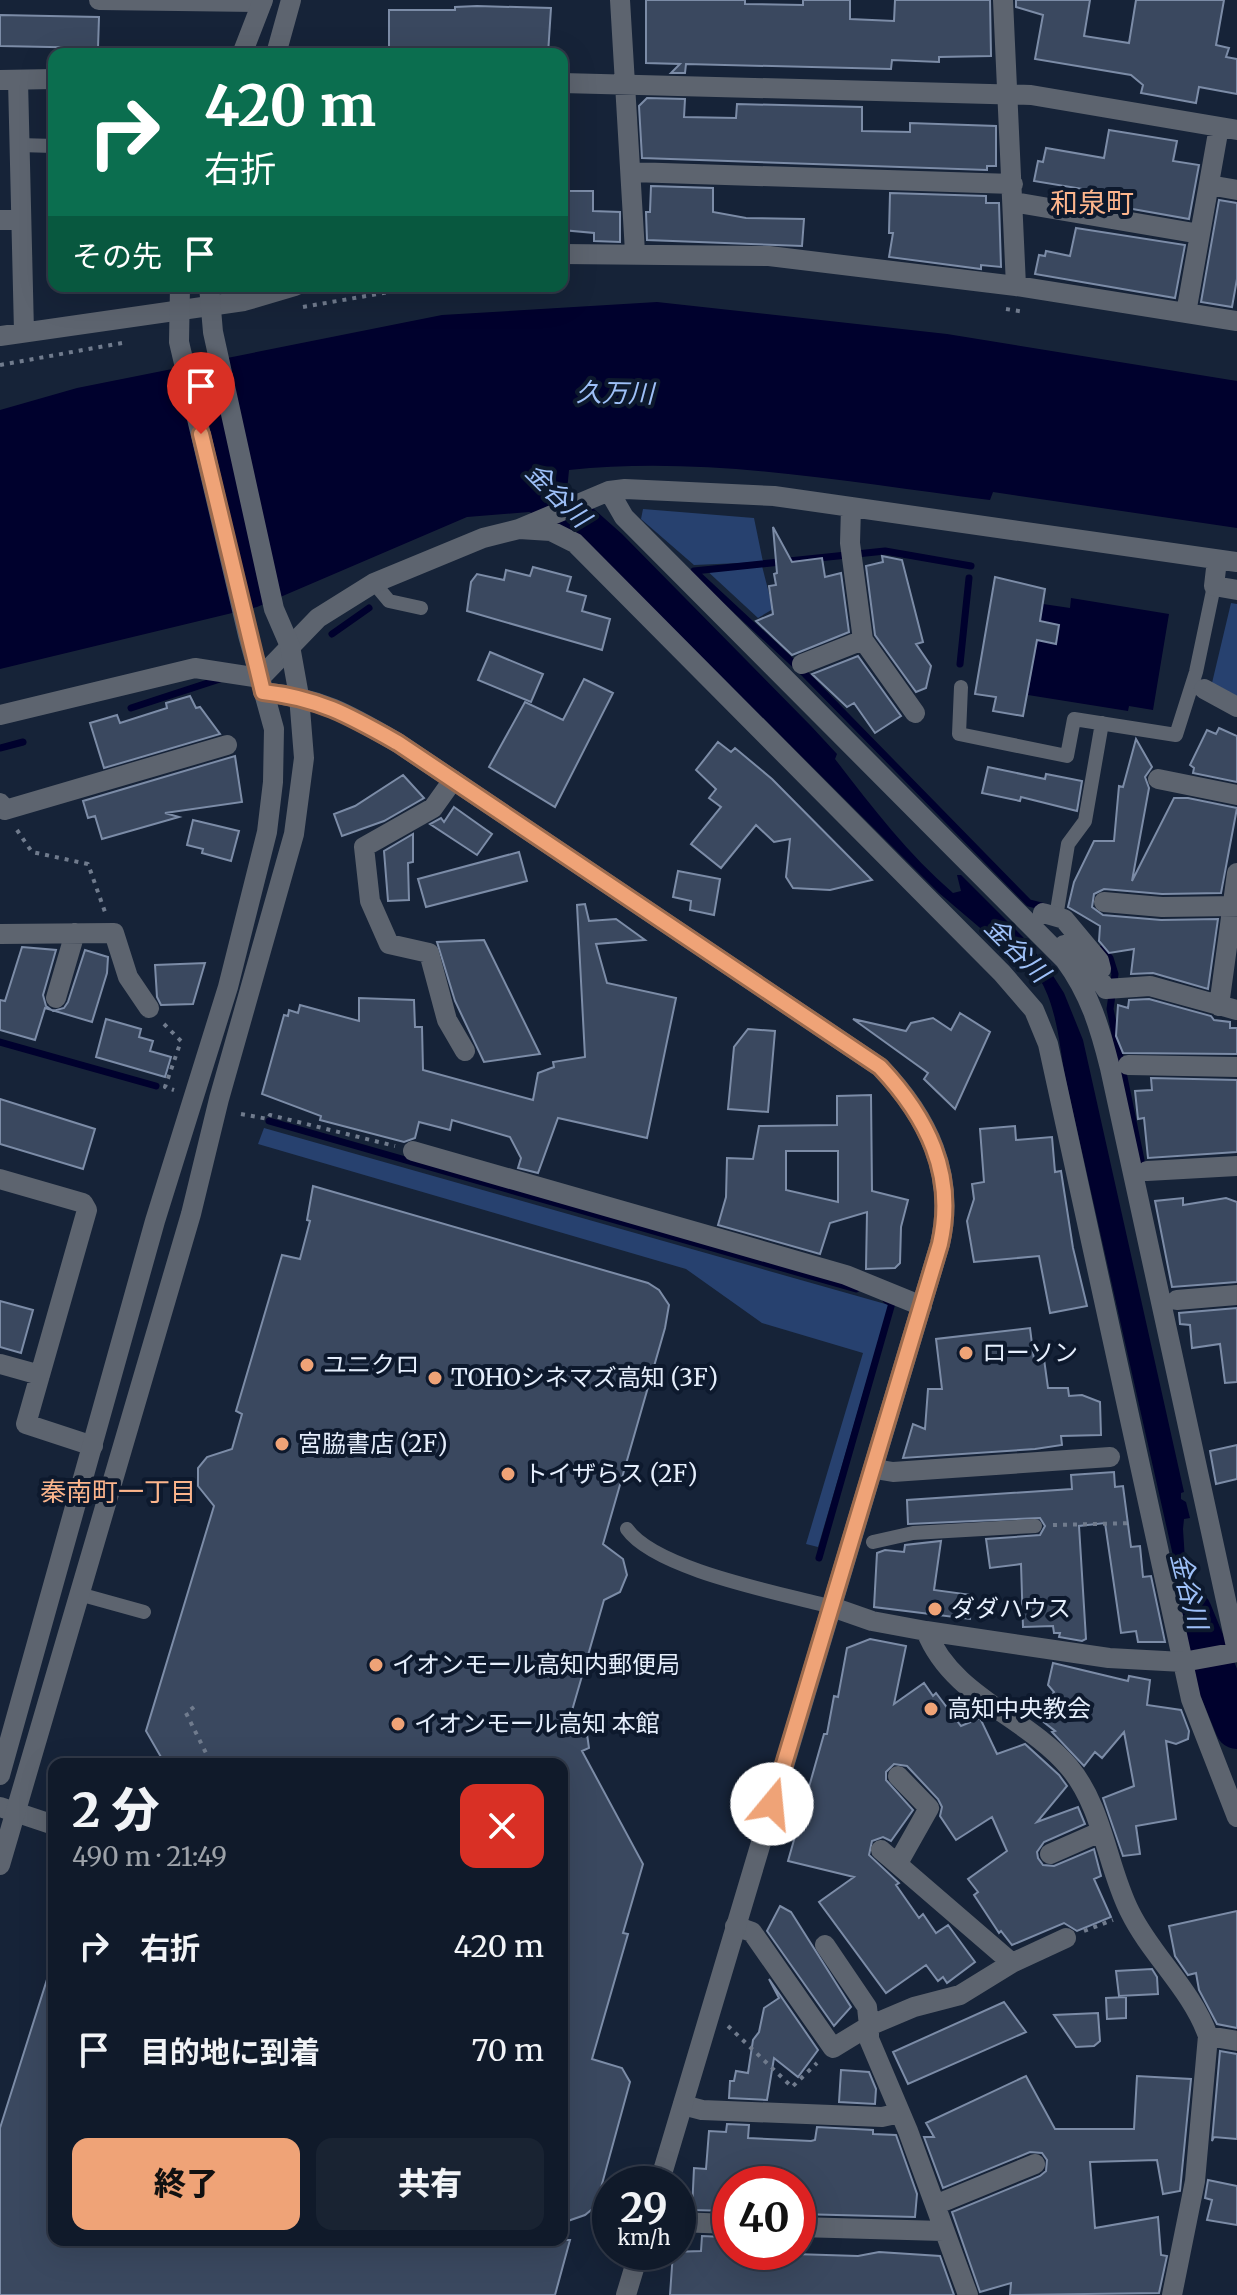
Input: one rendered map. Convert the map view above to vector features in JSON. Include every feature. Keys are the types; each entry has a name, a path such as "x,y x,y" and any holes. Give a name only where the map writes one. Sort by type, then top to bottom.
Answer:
{"street":[{"path":"99,0 262,1 244,48"},
{"path":"278,48 291,0"},
{"path":"620,0 635,252"},
{"path":"1003,0 1010,95 1016,286"},
{"path":"24,332 19,145 9,80 48,79"},
{"path":"568,83 1031,95 1228,128 1209,185 1186,313"},
{"path":"631,172 1013,193 1200,234"},
{"path":"1209,185 1237,190"},
{"path":"0,220 21,220"},
{"path":"568,254 635,252 769,256 1016,286 1237,321"},
{"path":"0,1775 155,1221 228,987 264,845 274,729 243,614 180,344 180,292"},
{"path":"0,336 179,311 209,296 265,297 279,292"},
{"path":"0,1865 8,1809 79,1594 191,1214 219,1099 284,879 304,758 299,696 290,646 274,609 213,332 209,296"},
{"path":"262,685 290,646 318,618 374,583 483,538 519,529 603,494 716,491 851,507 1227,561 1214,586 1237,590"},
{"path":"603,494 1065,960 1083,984 1097,1016 1234,1652 1189,1661 1109,1658 926,1631 872,1621 832,1607"},
{"path":"851,507 851,551 863,640 915,713"},
{"path":"519,529 551,531 575,543 1002,973 1034,1010 1048,1044 1159,1549 1189,1661 1191,1699 1237,1817"},
{"path":"802,664 863,640"},
{"path":"0,715 195,668 330,705 453,780 880,1067 896,1084 927,1130 946,1195 944,1226 875,1469 664,2166"},
{"path":"1204,689 1237,707"},
{"path":"3,807 227,745"},
{"path":"1158,779 1237,795"},
{"path":"453,780 433,808 364,847 370,901 389,944 429,953 447,1020 465,1051"},
{"path":"1042,940 1062,944 1112,989 1150,986 1228,1008 1237,873"},
{"path":"1104,902 1235,906"},
{"path":"1052,912 1064,919 1099,961 1112,989"},
{"path":"56,998 75,933"},
{"path":"0,934 114,933 128,977 149,1008"},
{"path":"1128,1065 1237,1067"},
{"path":"413,1151 846,1275 922,1306"},
{"path":"1147,1171 1237,1166"},
{"path":"0,1179 83,1203 87,1210 26,1424 93,1446"},
{"path":"1177,1300 1237,1295"},
{"path":"0,1364 40,1375"},
{"path":"875,1469 893,1472 1110,1457"},
{"path":"926,1631 935,1655 963,1683 1071,1769 1084,1791 1130,1914 1208,2036 1195,2181 1172,2295"},
{"path":"898,1776 929,1808 898,1863"},
{"path":"8,1809 48,1823"},
{"path":"1050,1854 1100,1832"},
{"path":"881,1850 1012,1963"},
{"path":"735,1926 752,1932 833,2048 869,2026 914,2007 960,1995 1012,1963 1066,1938"},
{"path":"825,1945 867,2007 869,2039 968,2295"},
{"path":"1208,2036 1237,2041"},
{"path":"683,2105 702,2110 852,2116 900,2113"},
{"path":"935,2205 1035,2164"},
{"path":"816,2227 943,2231"},
{"path":"626,2295 634,2270"}],"lane":[{"path":"19,145 48,146"},
{"path":"374,583 389,601 421,608"},
{"path":"961,687 959,734 1067,756 1074,719 1176,735 1196,672 1214,586"},
{"path":"1052,912 1068,844 1085,821 1102,723"},
{"path":"873,1542 913,1533 1035,1526"},
{"path":"627,1529 636,1542 662,1559 832,1607"},
{"path":"79,1594 144,1612"}],"path":[{"path":"294,309 389,292"},
{"path":"1005,309 1036,314"},
{"path":"3,807 32,852 88,864 114,933"},
{"path":"149,1008 181,1041 165,1087 174,1090"},
{"path":"241,1114 268,1119 270,1115 413,1151"},
{"path":"1035,1526 1132,1523 1159,1549"},
{"path":"194,1707 186,1713 209,1758"},
{"path":"1066,1938 1130,1914"},
{"path":"726,2024 792,2087 833,2048"}],"shaded area":[{"path":"643,509 754,518 763,562 694,565 641,519"},
{"path":"762,566 773,609 758,618 704,568"},
{"path":"1231,603 1237,604 1237,696 1212,683"},
{"path":"264,1128 889,1305 818,1547 806,1544 863,1353 762,1323 686,1269 258,1144"}],"water":[{"name":"久万川","path":"657,302 947,334 1237,381 1237,528 993,492 990,500 727,468 622,466 569,470 567,491 577,494 622,534 811,726 837,754 835,759 876,812 936,878 953,893 961,891 957,875 961,875 1023,937 1064,993 1083,1040 1184,1492 1181,1499 1186,1502 1190,1518 1184,1519 1183,1529 1186,1576 1194,1616 1216,1646 1198,1649 1183,1600 1065,1076 1056,1022 1044,987 1022,959 1006,950 939,893 585,541 559,524 529,512 467,517 257,607 0,669 0,410 77,388 442,315"},
{"path":"1071,598 1169,614 1153,710 1129,706 1128,711 1028,695 1043,604 1070,608"}],"building":[{"path":"646,0 745,0 745,4 803,5 803,0 850,0 850,19 894,21 895,0 990,0 991,56 939,57 939,62 892,60 891,69 686,64 685,73 671,73 680,64 646,63"},
{"path":"1016,0 1090,0 1084,36 1129,43 1136,0 1224,0 1216,45 1229,48 1226,57 1237,59 1237,94 1199,87 1196,103 1141,93 1143,85 1131,75 1035,59 1043,15 1016,7"},
{"path":"455,7 551,8 548,48 389,48 389,10 455,10"},
{"path":"0,15 99,17 98,48 0,46"},
{"path":"647,98 685,99 684,117 736,118 737,104 862,107 862,131 910,132 910,123 996,126 996,166 987,166 987,170 642,158 639,106"},
{"path":"1109,130 1177,141 1173,161 1199,165 1189,219 1093,202 1095,191 1034,181 1038,161 1043,162 1046,148 1104,158"},
{"path":"651,186 713,188 713,212 746,218 804,219 802,246 647,240 646,212 650,212"},
{"path":"568,191 593,191 593,211 620,212 620,242 594,241 594,233 568,231"},
{"path":"890,193 986,196 986,203 999,203 1001,267 981,265 981,269 889,257 893,233 889,233"},
{"path":"1219,200 1237,203 1237,279 1232,307 1201,302"},
{"path":"1076,228 1185,245 1175,298 1035,274 1039,255 1045,256 1046,251 1070,256"},
{"path":"773,527 792,562 822,558 825,577 841,573 849,632 792,655 756,621 773,614 769,586 776,585 774,574 777,573"},
{"path":"882,556 902,560 923,642 916,644 931,666 926,688 916,692 875,635 866,566 883,562"},
{"path":"533,567 571,577 567,591 586,596 582,611 610,619 602,650 467,611 471,582 477,574 504,580 506,570 530,576"},
{"path":"995,577 1045,589 1040,621 1059,625 1056,644 1037,640 1023,716 993,711 996,697 975,694"},
{"path":"490,652 543,674 531,702 478,680"},
{"path":"858,656 901,716 875,733 854,703 847,707 812,674"},
{"path":"584,679 613,693 555,807 489,767 525,702 563,720"},
{"path":"190,696 196,708 200,707 220,734 104,768 90,723 117,715 120,723 167,708 166,703"},
{"path":"1219,728 1237,736 1237,782 1193,773 1194,768 1190,765 1207,730 1216,734"},
{"path":"1136,739 1152,767 1145,777 1149,788 1132,881 1174,798 1188,798 1237,808 1221,893 1162,894 1104,889 1094,894 1092,907 1103,915 1161,920 1218,919 1208,989 1153,973 1131,974 1134,949 1109,953 1099,941 1100,926 1068,907 1074,882 1094,841 1114,841 1119,786 1123,787"},
{"path":"718,742 731,752 735,748 772,779 872,880 830,890 793,888 786,877 790,839 774,842 756,825 721,868 691,844 721,807 709,798 716,789 696,770"},
{"path":"235,756 242,802 165,813 179,817 102,839 95,816 88,818 83,801"},
{"path":"988,767 1045,779 1046,774 1082,781 1077,811 1021,797 1020,801 982,793"},
{"path":"403,775 424,798 384,821 342,836 334,814 355,806"},
{"path":"454,807 492,834 477,855 430,824 441,818 444,822"},
{"path":"193,820 239,831 231,861 187,845"},
{"path":"413,834 413,862 408,863 409,900 388,901 384,851"},
{"path":"519,852 527,881 426,907 418,879"},
{"path":"678,871 720,879 714,915 690,910 691,901 673,897"},
{"path":"585,904 589,921 616,919 645,940 596,944 607,983 676,998 647,1138 558,1118 538,1173 518,1168 521,1158 510,1137 452,1120 450,1130 419,1122 415,1138 404,1142 320,1120 321,1116 262,1094 284,1015 288,1016 289,1010 298,1013 300,1005 359,1021 359,998 414,1000 415,1027 422,1027 423,1070 533,1100 538,1073 554,1067 553,1062 585,1057 577,905"},
{"path":"484,940 540,1054 484,1062 455,1001 437,942"},
{"path":"22,947 56,950 43,995 46,1006 52,1010 45,1008 35,1040 0,1030 0,1000 5,1001"},
{"path":"85,950 108,957 107,973 92,1022 54,1011 64,1008 68,1002"},
{"path":"205,963 193,1004 161,1005 157,997 155,965"},
{"path":"1149,999 1211,1016 1214,1020 1230,1022 1230,1028 1237,1028 1237,1054 1123,1053 1116,1036 1118,1005 1128,1008 1129,1000"},
{"path":"960,1013 990,1032 955,1109 924,1079 928,1073 853,1019 906,1031 911,1023 933,1018 951,1030"},
{"path":"106,1019 141,1029 139,1037 153,1041 150,1051 171,1057 165,1077 96,1057"},
{"path":"748,1029 775,1031 768,1112 728,1109 734,1047"},
{"path":"1151,1078 1237,1080 1237,1152 1148,1158 1144,1118 1138,1119 1135,1091 1152,1090"},
{"path":"871,1095 872,1191 908,1200 901,1227 900,1263 895,1268 866,1269 867,1212 830,1223 820,1254 718,1225 726,1197 727,1158 753,1159 759,1126 837,1125 837,1096","holes":["786,1151 838,1151 838,1202 786,1190"]},
{"path":"0,1099 95,1129 83,1169 0,1144"},
{"path":"1015,1126 1016,1140 1052,1137 1055,1172 1061,1171 1073,1248 1087,1306 1050,1313 1039,1256 974,1262 967,1221 974,1199 972,1184 984,1182 980,1129"},
{"name":"イオンモール高知 本館","path":"313,1186 648,1283 659,1290 669,1305 603,1544 623,1559 627,1575 620,1592 604,1600 571,1714 587,1734 589,1748 582,1751 643,1864 623,1933 628,1934 592,2059 622,2068 630,2082 607,2166 592,2166 592,2209 568,2221 568,1758 162,1758 146,1731 214,1506 198,1486 198,1468 207,1457 232,1449 242,1414 236,1411 282,1255 300,1259 310,1221 307,1220"},
{"path":"1183,1198 1183,1205 1226,1198 1237,1202 1237,1282 1172,1287 1155,1201"},
{"path":"0,1301 33,1310 21,1353 0,1347"},
{"path":"1237,1308 1237,1382 1225,1383 1220,1344 1192,1348 1190,1325 1180,1324 1179,1313"},
{"path":"1030,1328 1034,1360 1044,1359 1048,1388 1068,1388 1069,1396 1082,1395 1100,1402 1101,1435 1061,1436 1062,1445 1035,1449 903,1458 913,1424 925,1429 928,1389 942,1389 936,1339"},
{"path":"1237,1445 1237,1479 1216,1484 1210,1451"},
{"path":"1114,1472 1115,1487 1123,1486 1131,1547 1140,1546 1143,1577 1151,1576 1165,1642 1138,1642 1136,1631 1121,1633 1105,1523 1079,1526 1086,1639 1082,1641 1059,1637 1060,1633 1054,1633 1053,1626 1023,1627 1021,1564 990,1568 986,1539 1040,1535 1045,1526 1040,1518 908,1524 907,1500 1072,1489 1071,1475"},
{"path":"941,1541 934,1590 972,1595 970,1619 874,1607 877,1553 885,1550 904,1552 905,1545"},
{"path":"870,1639 906,1646 894,1704 924,1683 933,1696 936,1693 961,1726 980,1718 997,1754 1025,1744 1059,1775 1067,1786 1037,1822 1078,1807 1085,1824 1044,1842 1037,1852 1038,1858 1043,1865 1054,1866 1094,1849 1101,1876 1094,1879 1111,1917 1077,1931 1064,1923 1012,1945 1001,1931 999,1933 974,1895 978,1892 968,1879 1007,1851 992,1817 956,1840 940,1816 942,1807 938,1799 907,1766 894,1764 886,1772 886,1780 913,1810 891,1841 883,1837 872,1841 869,1855 899,1883 896,1885 919,1918 923,1914 936,1933 948,1925 975,1962 947,1983 943,1977 938,1981 926,1965 886,1993 819,1902 854,1877 788,1861 824,1734 827,1734 834,1696 838,1697 847,1648"},
{"path":"1053,1663 1128,1681 1129,1676 1150,1680 1147,1705 1181,1710 1189,1731 1188,1739 1176,1744 1166,1741 1176,1819 1136,1826 1140,1854 1123,1856 1103,1798 1134,1786 1124,1732 1102,1758 1095,1752 1084,1766 1052,1732 1055,1731 1036,1716 1054,1692 1048,1685"},
{"path":"780,1906 791,1912 851,2007 834,2026 767,1931"},
{"path":"1237,1911 1237,2028 1217,2024 1199,1990 1196,1973 1188,1975 1175,1956 1169,1926"},
{"path":"1152,1969 1157,1977 1158,1994 1119,1996 1116,1971"},
{"path":"48,1976 48,2246 568,2246 570,2240 555,2295 0,2295 0,2128"},
{"path":"769,1979 818,2050 798,2077 774,2058 767,2100 729,2098 730,2081 734,2081 736,2071 748,2073 753,2040 759,2032 764,2008 779,1998"},
{"path":"1126,1997 1126,2018 1107,2019 1106,1998"},
{"path":"1004,2002 1026,2032 908,2084 893,2052"},
{"path":"1098,2013 1100,2041 1094,2046 1076,2047 1054,2015"},
{"path":"1220,2051 1237,2054 1237,2139 1214,2137 1212,2141"},
{"path":"841,2070 869,2072 876,2089 875,2104 839,2102"},
{"path":"1026,2076 1055,2129 1134,2129 1137,2076 1191,2079 1180,2191 1163,2194 1157,2160 1090,2162 1095,2228 1158,2217 1161,2255 1167,2256 1159,2293 1010,2295 1011,2283 980,2292 952,2212 1040,2176 1046,2171 1047,2160 1042,2153 1030,2152 943,2188 924,2137 934,2137 926,2123"},
{"path":"727,2124 749,2125 748,2138 811,2141 815,2140 817,2127 873,2130 873,2134 896,2135 917,2194 915,2217 816,2214 816,2166 712,2166 712,2211 696,2210 696,2168 706,2169 709,2131 726,2132"},
{"path":"1208,2180 1237,2186 1237,2225 1207,2220 1212,2200 1205,2198"},
{"path":"702,2236 712,2236 712,2270 816,2270 816,2255 858,2256 879,2252 940,2256 954,2295 670,2295 672,2270 696,2270 696,2251 701,2251"}],"waterway":[{"path":"971,566 885,551 694,571 805,674 1029,903 1045,907"},
{"path":"960,664 969,578"},
{"path":"332,634 369,608"},
{"path":"131,708 223,678"},
{"path":"0,748 23,742"},
{"path":"1102,949 1110,958 1115,974 1110,1009 1141,1160"},
{"path":"0,1042 156,1086"},
{"path":"269,1121 856,1289"},
{"path":"819,1558 892,1303 886,1300"},
{"name":"金谷川","path":"1190,1612 1237,1727"}],"place":[{"name":"ローソン","path":"966,1353"},
{"name":"ユニクロ","path":"307,1365"},
{"name":"TOHOシネマズ高知 (3F)","path":"435,1378"},
{"name":"宮脇書店 (2F)","path":"282,1444"},
{"name":"トイザらス (2F)","path":"508,1474"},
{"name":"ダダハウス","path":"935,1609"},
{"name":"イオンモール高知内郵便局","path":"376,1665"},
{"name":"高知中央教会","path":"931,1709"},
{"name":"イオンモール高知 本館","path":"398,1724"}],"district":[{"name":"和泉町","path":"1092,203"},
{"name":"秦南町一丁目","path":"118,1492"}],"route":[{"path":"201,434 263,692 299,696 330,705 398,743 880,1067 919,1114 936,1150 946,1195 940,1244 772,1804"}]}
